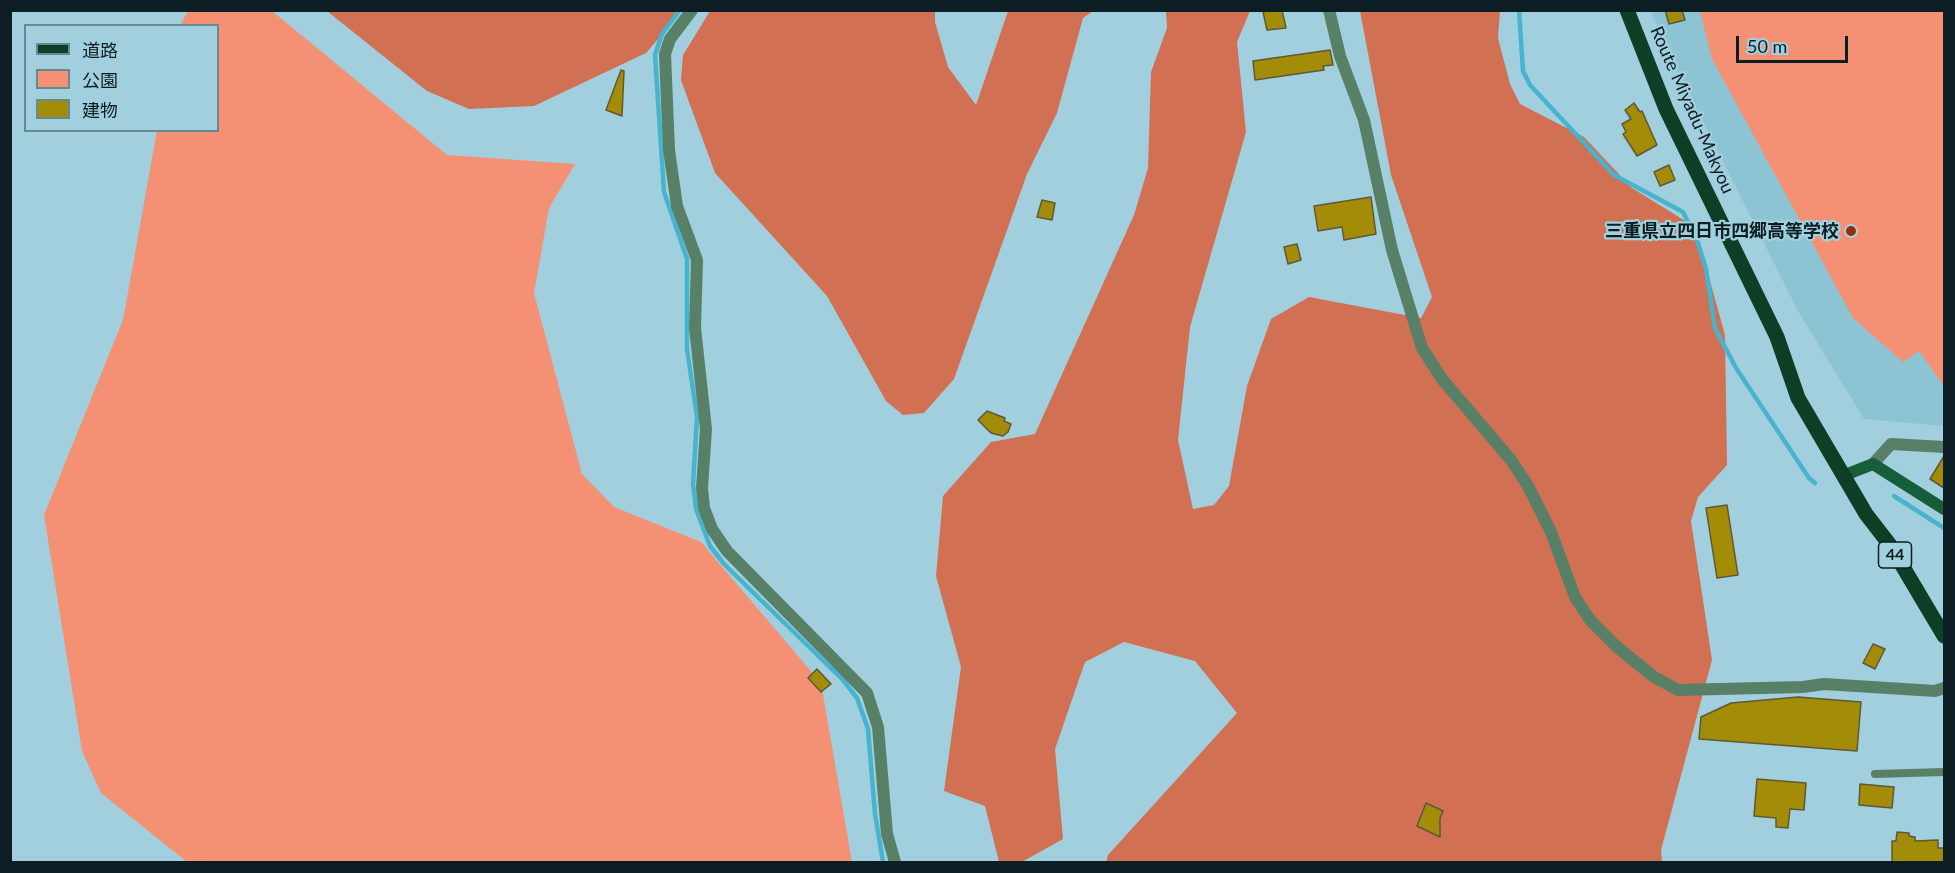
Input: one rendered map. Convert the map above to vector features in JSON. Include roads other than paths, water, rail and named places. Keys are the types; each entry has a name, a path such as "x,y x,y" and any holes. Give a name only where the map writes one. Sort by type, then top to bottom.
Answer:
{"main road":[{"name":"Route Miyadu-Makyou","path":"1628,10 1666,109 1777,337 1798,398 1866,514 1890,545 1944,636"},
{"path":"1845,475 1873,464 1944,509"}],"street":[{"path":"692,10 670,39 665,54 669,150 677,206 697,260 696,328 706,429 702,489 704,508 712,529 727,551 867,693 878,727 887,834 895,862"},
{"path":"1329,10 1341,56 1364,120 1392,250 1422,348 1442,379 1504,452 1528,486 1551,532 1575,597 1597,628 1654,677 1678,690 1803,687 1824,684 1935,691 1944,688"},
{"path":"1873,464 1892,444 1944,447"}],"lane":[{"path":"1875,774 1944,772"}],"waterway":[{"path":"680,10 662,34 655,55 664,192 687,259 687,349 697,417 693,484 696,509 710,546 724,564 843,680 857,698 868,729 875,814 883,862"},
{"path":"1519,10 1523,71 1530,85 1614,175 1683,212 1697,240 1706,269 1715,328 1736,368 1809,478 1815,483"},
{"path":"1894,496 1944,528"}],"place":[{"name":"三重県立四日市四郷高等学校","path":"1851,231"}]}
